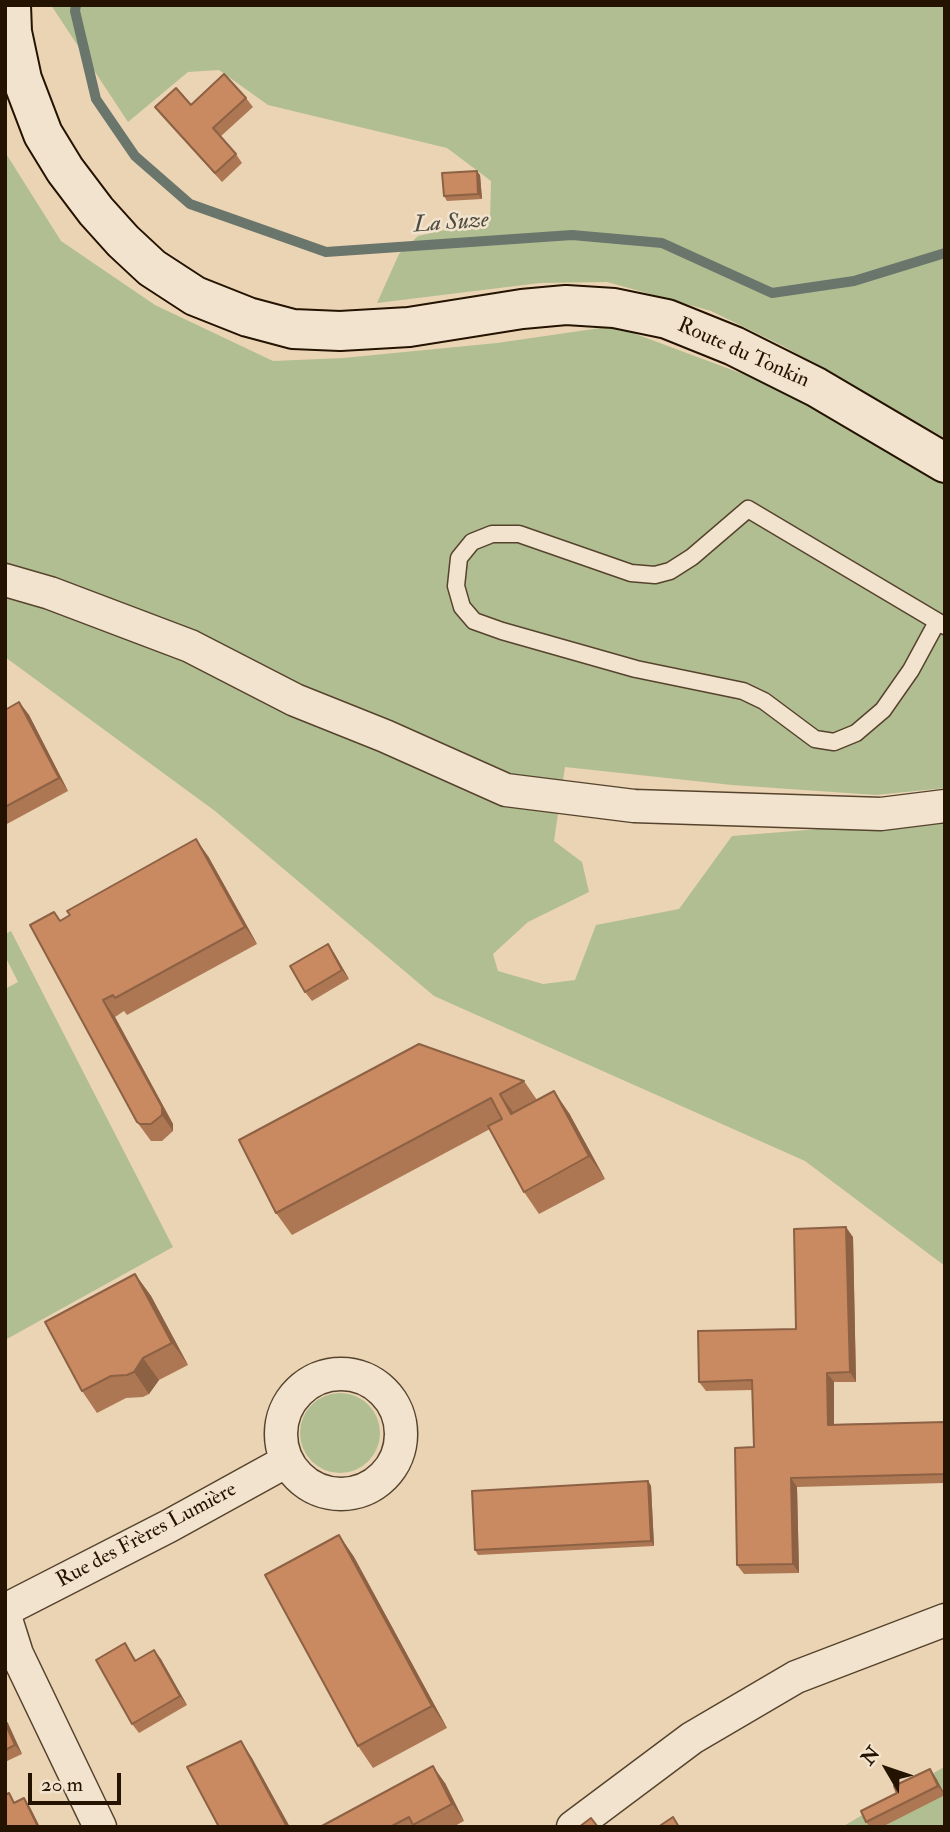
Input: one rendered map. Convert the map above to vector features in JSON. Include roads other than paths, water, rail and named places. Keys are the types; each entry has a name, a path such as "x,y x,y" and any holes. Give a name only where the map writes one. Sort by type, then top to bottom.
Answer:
{"street":[{"name":"Route du Tonkin","path":"11,5 12,32 22,79 43,134 65,170 122,241 152,268 195,296 248,317 293,329 340,331 409,327 522,309 566,305 614,308 667,319 734,346 816,387 945,463"},
{"path":"5,580 50,593 190,646 295,700 385,736 506,790 634,806 881,814 945,806"},
{"name":"Rue des Frères Lumière","path":"5,1610 169,1526 287,1461"},
{"path":"5,1616 11,1657 100,1827"},
{"path":"573,1827 692,1738 796,1676 945,1620"}],"lane":[{"path":"748,509 941,624 883,710 856,733 834,742 815,739 764,701 743,691 636,669 474,621 462,607 456,586 459,558 472,541 492,534 519,534 631,573 655,575 670,571 692,557 748,509"}],"waterway":[{"name":"La Suze","path":"76,5 75,11 96,99 135,156 190,204 326,252 572,235 662,243 772,293 854,281 945,253"}]}
